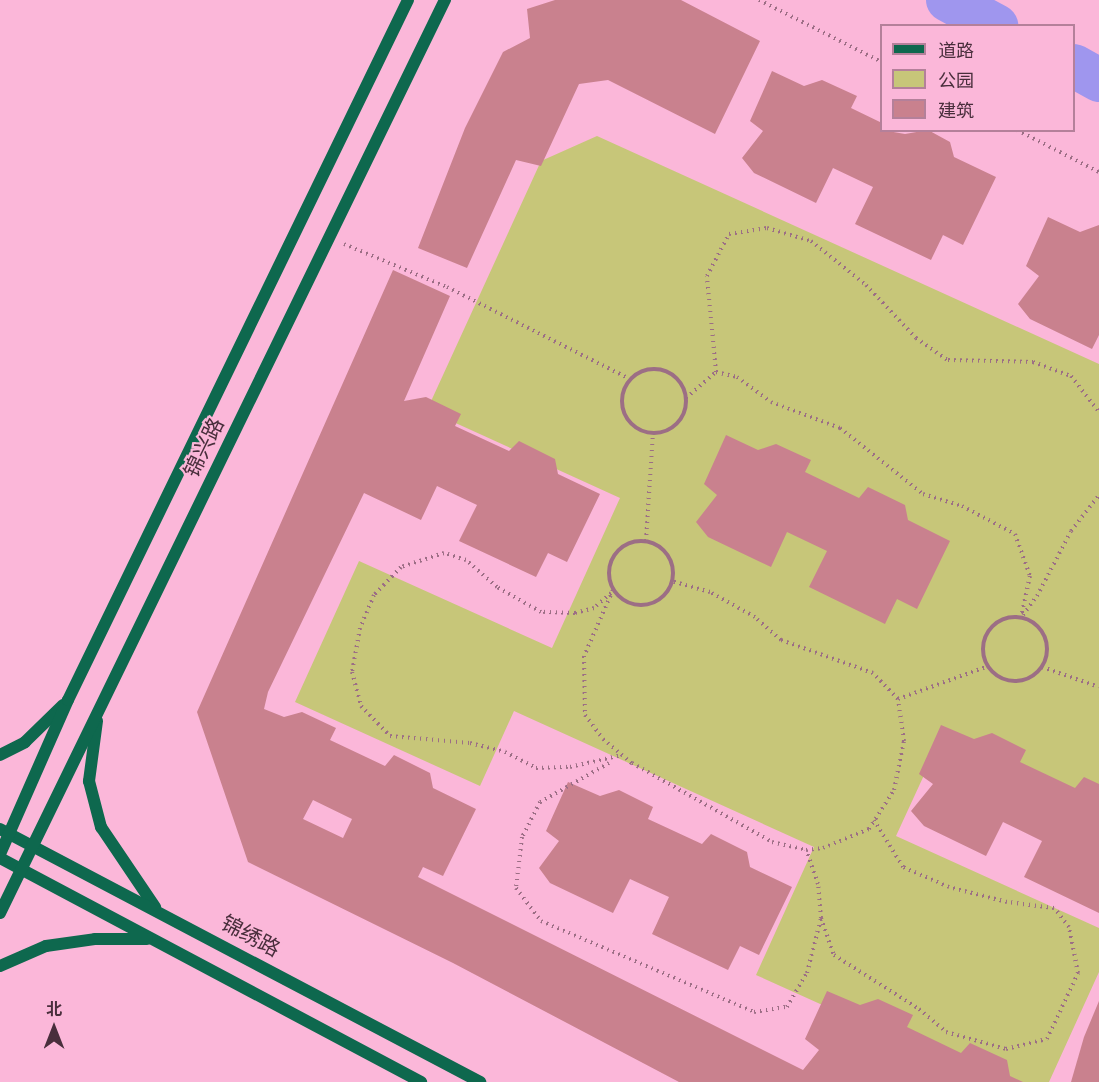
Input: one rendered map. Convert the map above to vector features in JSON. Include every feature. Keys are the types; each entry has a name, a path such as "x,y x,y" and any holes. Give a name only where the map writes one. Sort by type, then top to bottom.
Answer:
{"street":[{"name":"锦兴路","path":"0,854 5,832 68,699 408,0"},
{"name":"锦兴路","path":"0,913 31,845 445,0"},
{"path":"0,755 25,742 68,699"},
{"path":"98,711 89,781 101,827 113,850 158,911"},
{"name":"锦绣路","path":"5,832 480,1082"},
{"path":"0,858 421,1082"},
{"path":"0,966 46,946 96,939 150,939"}],"path":[{"path":"759,0 880,61"},
{"path":"1021,132 1099,172"},
{"path":"716,372 707,276 729,234 767,228 811,241 866,285 916,338 948,360 1033,362 1071,376 1099,412"},
{"path":"329,238 447,286 630,379"},
{"path":"686,398 678,379 659,369 649,369 630,379 622,398 627,418 634,426 653,433 664,431 681,418 686,398 716,372"},
{"path":"716,372 737,377 771,402 840,428 923,494 962,506 1015,534 1030,576 1021,617"},
{"path":"646,541 653,433"},
{"path":"1021,617 1037,596 1071,531 1099,495"},
{"path":"646,541 665,551 673,571 672,581 660,599 640,605 630,603 613,590 609,581 611,560 625,545 646,541"},
{"path":"613,590 594,608 575,613 541,612 497,587 466,560 444,553 401,567 374,595 360,628 352,672 361,706 390,736 470,743 505,752 536,768 570,767 622,755"},
{"path":"613,590 584,656 582,695 585,715 603,739 622,755 772,842 806,850 823,849 869,829 894,790 904,741 898,699 873,673 781,640 754,617 710,592 672,581"},
{"path":"1010,617 1021,617 1031,621 1045,636 1048,647 1042,667 1025,679 1015,681 995,674 988,666 983,646 991,627 1010,617"},
{"path":"898,699 988,666"},
{"path":"1042,667 1099,687"},
{"path":"622,755 540,802 522,837 516,888 541,921 754,1012 787,1007 807,973 821,918"},
{"path":"806,850 818,884 821,918 834,955 880,982 946,1032 1006,1049 1047,1039 1078,973 1069,927 1054,908 1007,902 949,887 903,867 874,820"}],"green space":[{"path":"597,136 1099,364 1099,852 925,773 896,836 1099,928 1099,972 1049,1082 993,1082 756,975 814,847 514,711 480,786 295,702 359,561 552,648 620,498 427,410 541,161"}],"building":[{"path":"555,0 681,0 760,41 715,134 608,80 579,84 541,166 516,160 467,268 418,248 465,128 503,52 530,38 527,9"},
{"path":"772,71 804,86 822,80 857,96 851,108 880,122 880,132 905,134 932,132 950,142 954,157 996,177 963,245 943,235 931,260 855,224 873,187 833,168 816,203 754,173 742,158 763,131 750,121"},
{"path":"1048,217 1080,232 1099,225 1099,335 1092,349 1030,319 1018,304 1039,276 1026,266"},
{"path":"393,270 450,296 404,401 426,397 461,414 455,426 509,451 519,441 555,459 558,474 600,494 567,562 548,553 536,577 459,541 477,505 437,486 421,520 364,493 268,692 264,709 284,717 302,712 336,728 330,740 385,766 394,755 430,773 433,788 476,809 443,876 423,867 418,877 803,1070 819,1050 805,1039 827,991 860,1005 878,999 913,1015 907,1027 961,1053 970,1043 1007,1060 1010,1076 1023,1082 679,1082 453,963 248,862 197,712","holes":["313,800 352,819 343,838 303,819"]},
{"path":"726,435 758,450 776,444 811,460 805,472 859,498 868,487 905,505 908,520 950,541 917,609 897,599 885,624 809,587 827,551 787,532 771,567 708,537 696,522 717,495 704,484"},
{"path":"941,725 974,739 992,733 1026,750 1020,762 1075,788 1084,777 1099,784 1099,913 1024,877 1042,841 1003,822 986,856 924,826 911,811 933,784 919,774"},
{"path":"568,782 600,796 619,790 653,807 648,819 702,844 711,834 747,852 750,867 792,887 759,955 740,946 728,970 652,934 669,897 630,879 613,913 550,883 539,868 559,841 546,831"},
{"path":"1099,1001 1099,1082 1071,1082 1084,1037"}],"waterway":[{"path":"948,0 992,24"},
{"path":"1075,67 1099,80"}]}
